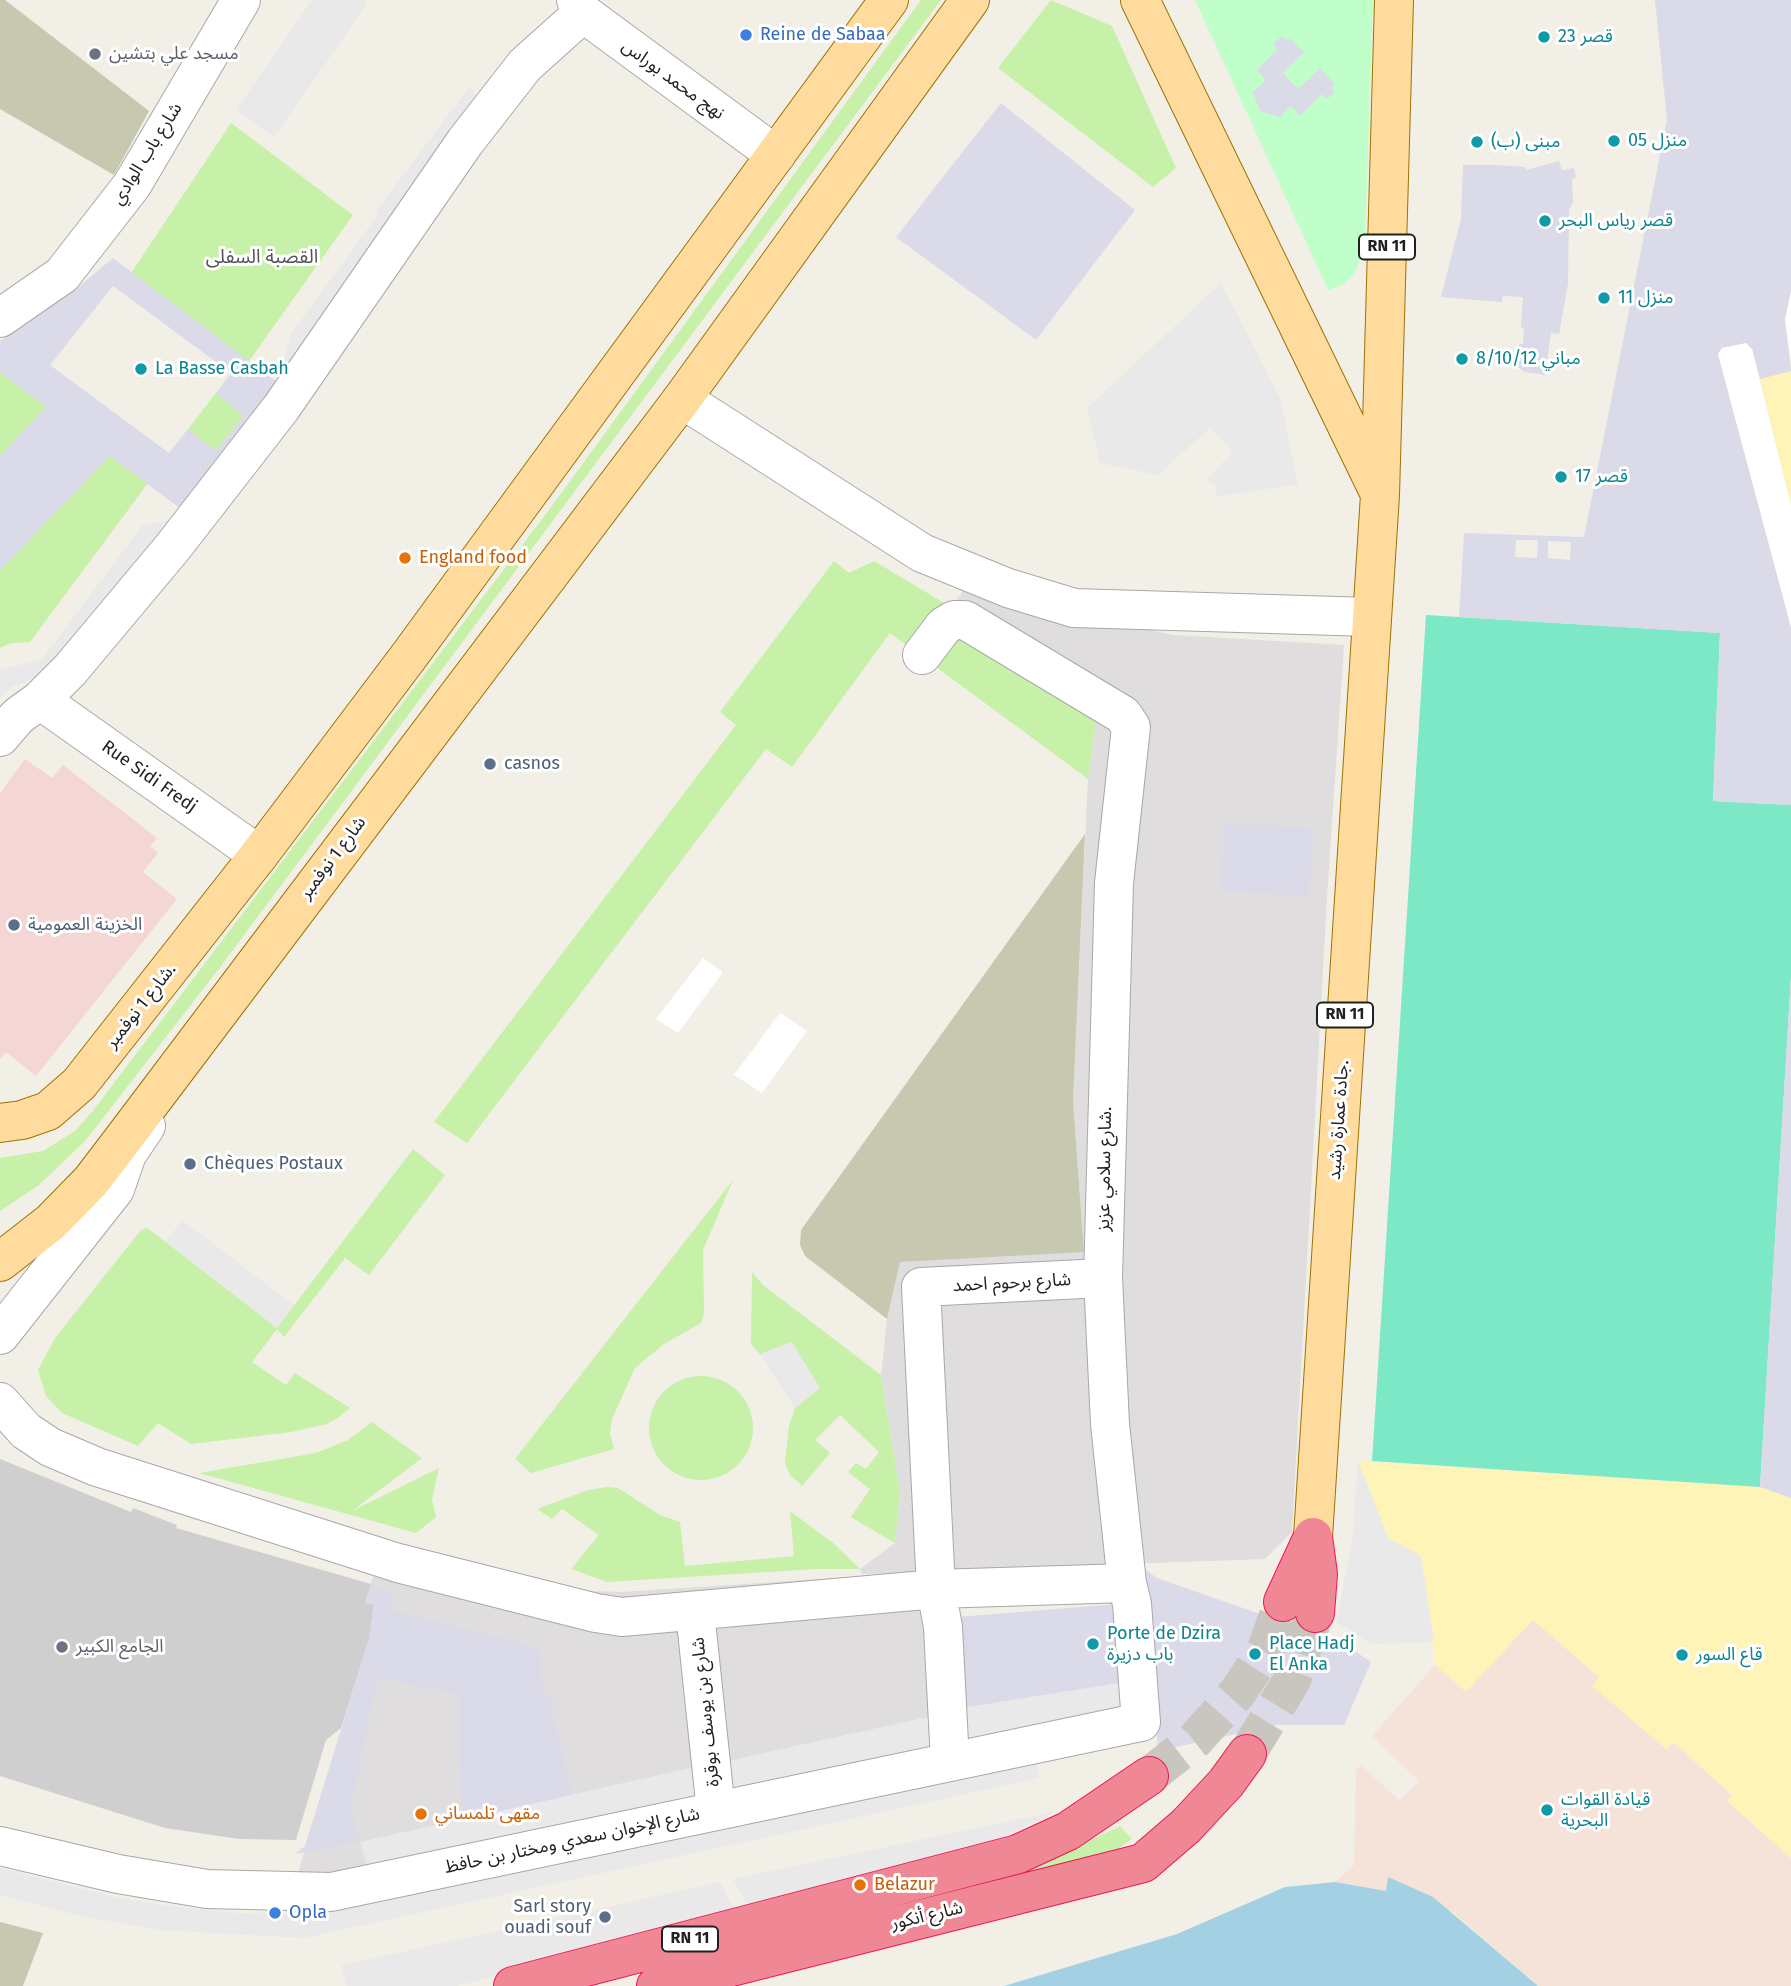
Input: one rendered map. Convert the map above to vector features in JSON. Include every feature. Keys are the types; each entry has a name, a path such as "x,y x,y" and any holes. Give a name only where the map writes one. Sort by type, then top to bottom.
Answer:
{"highway":[{"name":"RN 11","path":"1299,1607 1313,1536"},
{"name":"شارع أنكور","path":"656,1986 876,1928 1126,1870 1154,1856 1186,1826 1247,1755"},
{"name":"شارع أنكور","path":"513,1986 1018,1854 1087,1820 1149,1776"}],"main road":[{"name":"شارع 1 نوفمبر.","path":"0,1123 37,1116 62,1102 259,855 889,0"},
{"name":"شارع 1 نوفمبر","path":"0,1262 39,1234 90,1181 682,399 970,0"},
{"path":"1140,0 1380,495"},
{"name":"RN 11","path":"1380,495 1394,0"},
{"name":"جادة عمارة رشيد.","path":"1313,1536 1370,617 1380,495"}],"street":[{"name":"شارع باب الوادي","path":"0,318 62,275 132,185 241,0"},
{"name":"نهج محمد بوراس","path":"580,7 776,155"},
{"path":"0,737 18,716 40,700 106,628 246,454 330,340 465,142 518,74 580,7"},
{"path":"682,399 922,553 1008,588 1074,608 1370,617"},
{"name":"شارع سلامي عزيز.","path":"922,655 944,626 954,620 965,620 1123,715 1131,727 1114,883 1103,1278 1110,1424 1127,1583 1132,1604 1141,1722"},
{"name":"Rue Sidi Fredj","path":"40,700 259,855"},
{"path":"0,1345 9,1322 115,1189 128,1154 239,982"},
{"name":"شارع برحوم احمد","path":"936,1589 921,1287 1103,1278"},
{"path":"0,1402 26,1431 51,1447 97,1467 398,1563 596,1613 622,1617 936,1589 1127,1583"},
{"path":"936,1589 943,1627 950,1762"},
{"name":"شارع بن يوسف بوقرة","path":"695,1612 716,1811"},
{"name":"شارع الإخوان سعدي ومختار بن حافظ","path":"0,1846 118,1874 207,1889 331,1892 1141,1722"}],"shaded area":[{"path":"0,0 5,0 149,111 114,175 0,109"},
{"path":"312,0 363,0 367,4 274,137 236,110"},
{"path":"1655,0 1791,0 1791,291 1785,320 1791,371 1760,379 1752,349 1718,354 1791,627 1791,805 1713,801 1720,633 1459,617 1464,533 1584,537 1667,120","holes":["1516,540 1538,540 1537,558 1515,557","1548,541 1571,542 1570,560 1548,558"]},
{"path":"1282,36 1287,41 1290,38 1304,52 1283,73 1298,89 1320,68 1334,83 1331,87 1335,92 1327,99 1322,94 1300,116 1291,106 1280,117 1260,111 1253,92 1266,80 1257,70 1277,50 1273,44"},
{"path":"470,86 477,97 276,387 291,334 377,216 377,210"},
{"path":"1001,103 1135,210 1036,340 896,237"},
{"path":"1559,161 1562,170 1574,168 1576,178 1572,179 1573,202 1569,210 1568,284 1559,334 1551,333 1545,375 1525,372 1518,367 1519,344 1523,344 1523,297 1503,296 1502,302 1441,297 1461,219 1463,165 1525,167 1526,170"},
{"path":"113,258 277,382 185,512 110,456 0,570 0,456 46,407 0,372 0,341 82,284","holes":["113,286 231,373 216,393 243,416 216,451 188,429 169,453 50,365"]},
{"path":"1221,283 1280,398 1298,484 1215,497 1217,485 1206,480 1233,451 1210,428 1158,475 1100,463 1087,408"},
{"path":"172,520 43,676 11,687 0,698 0,670 42,659 143,525"},
{"path":"967,586 1004,602 1174,635 1344,645 1327,897 1292,1532 1265,1559 956,1570 964,1748 369,1901 309,1912 286,1912 369,1639 374,1605 365,1603 382,1547 531,1589 622,1592 928,1572 862,1574 860,1569 895,1543 900,1492 881,1375 887,1319 900,1262 1084,1251 1073,1101 1088,779 1097,713 951,607"},
{"path":"25,759 52,778 63,765 157,838 150,846 158,853 143,872 177,899 36,1076 6,1052 0,1059 0,793"},
{"path":"1226,824 1314,828 1309,896 1219,891"},
{"path":"1085,834 1073,1101 1084,1252 900,1262 887,1319 805,1256 800,1245 801,1230"},
{"path":"1791,977 1791,1498 1760,1487"},
{"path":"182,1220 294,1305 277,1328 166,1242"},
{"path":"792,1342 820,1388 795,1408 760,1354"},
{"name":"الجامع الكبير","path":"0,1459 131,1512 133,1508 177,1525 176,1528 371,1584 365,1603 374,1604 369,1639 341,1728 326,1740 296,1840 239,1839 165,1828 0,1776"},
{"path":"1358,1461 1388,1538 1421,1556 1434,1642 1372,1644 1336,1622 1352,1542"},
{"name":"Place Hadj El Anka","path":"1143,1568 1157,1578 1343,1643 1371,1662 1344,1725 1277,1725 1158,1751"},
{"path":"370,1587 394,1593 391,1610 540,1648 543,1696 549,1696 572,1795 464,1819 458,1755 458,1694 377,1678 351,1809 360,1842 295,1854 305,1846 369,1639 374,1605 365,1603"},
{"path":"1118,1604 1125,1682 962,1708 957,1617"},
{"name":"قيادة القوات البحرية","path":"1533,1619 1600,1678 1593,1685 1667,1749 1673,1742 1733,1796 1727,1801 1791,1858 1791,1986 1538,1986 1454,1913 1389,1877 1387,1891 1335,1882 1354,1865 1356,1771 1361,1765 1400,1801 1419,1781 1372,1736 1435,1665 1462,1689"},
{"path":"1125,1682 1124,1708 964,1748 962,1708"},
{"path":"932,1716 934,1754 728,1796 723,1762"},
{"path":"1036,1755 1039,1778 304,1938 159,1930 76,1915 0,1895 0,1868 119,1898 170,1906 238,1913 309,1912"},
{"path":"699,1766 703,1801 368,1870 360,1842"},
{"path":"1058,1811 985,1845 750,1910 733,1879"},
{"path":"720,1882 736,1913 457,1986 346,1986 342,1965"},
{"path":"0,1922 43,1933 23,1986 0,1986"}],"green space":[{"path":"921,0 941,0 221,966 86,1140 39,1185 0,1211 0,1158 43,1151 75,1131 92,1112 549,510"},
{"path":"1051,0 1112,26 1176,168 1153,187 998,68"},
{"path":"1195,0 1373,0 1365,244 1355,273 1343,285 1328,290"},
{"path":"231,123 353,215 249,361 131,273"},
{"path":"0,372 46,407 0,456"},
{"path":"216,393 244,415 216,451 188,429"},
{"path":"110,456 148,483 30,642 11,643 0,648 0,570"},
{"path":"834,561 849,573 874,561 951,607 1097,713 1088,779 890,633 792,767 766,749 467,1143 434,1122 736,725 720,712"},
{"path":"1426,615 1720,633 1713,801 1791,805 1791,977 1760,1487 1372,1461"},
{"path":"413,1149 445,1175 369,1275 345,1258 284,1337 277,1329 252,1362 286,1385 295,1373 350,1408 339,1417 327,1424 291,1432 191,1444 158,1423 138,1446 62,1413 46,1396 38,1370 55,1338 141,1230 147,1228 154,1233 277,1328"},
{"path":"733,1180 703,1250 704,1314 701,1323 664,1344 635,1368 612,1419 610,1434 614,1449 531,1473 515,1459"},
{"path":"752,1272 763,1285 881,1375 900,1492 895,1543 851,1517 870,1489 848,1472 856,1463 866,1469 879,1452 840,1415 815,1440 830,1453 802,1486 790,1475 785,1463 789,1426 795,1408 819,1388 792,1342 760,1354 751,1344"},
{"path":"701,1376 721,1380 738,1391 749,1408 753,1428 749,1448 738,1465 721,1476 701,1480 681,1476 664,1465 653,1448 649,1428 653,1408 664,1391 681,1380"},
{"path":"372,1422 422,1458 352,1511 439,1468 432,1499 436,1517 416,1533 199,1473 316,1453 348,1440"},
{"path":"618,1488 660,1515 680,1522 685,1566 794,1556 790,1511 833,1543 860,1569 816,1569 607,1582 571,1569 599,1535 562,1509 552,1519 537,1509 588,1490"},
{"path":"1120,1826 1132,1839 1105,1855 1021,1874"}],"sand":[{"path":"1791,371 1791,505 1760,379"},
{"name":"قاع السور","path":"1358,1461 1760,1487 1791,1498 1791,1858 1727,1801 1732,1795 1674,1743 1666,1749 1592,1686 1599,1677 1533,1620 1466,1692 1435,1665 1421,1556 1388,1538"}],"water":[{"path":"1388,1877 1433,1897 1538,1986 1004,1986 1177,1934 1285,1887 1335,1882 1386,1891"}],"pier":[{"path":"1791,291 1791,360 1785,320"},
{"path":"1746,343 1752,349 1791,505 1791,627 1718,354 1722,348"},
{"path":"703,958 723,972 678,1033 656,1019"},
{"path":"780,1013 807,1031 762,1093 734,1075"}],"tunnel":[{"path":"1149,1776 1195,1740 1238,1692 1266,1649 1283,1602"},
{"path":"1247,1754 1292,1680 1315,1613"}],"place":[{"name":"Reine de Sabaa","path":"746,35"},
{"name":"قصر 23","path":"1544,37"},
{"name":"مسجد علي بتشين","path":"95,54"},
{"name":"منزل 05","path":"1614,141"},
{"name":"مبنى (ب)","path":"1477,142"},
{"name":"قصر رياس البحر","path":"1545,221"},
{"name":"منزل 11","path":"1604,298"},
{"name":"مباني 8/10/12","path":"1462,359"},
{"name":"La Basse Casbah","path":"141,369"},
{"name":"قصر 17","path":"1561,477"},
{"name":"England food","path":"405,558"},
{"name":"casnos","path":"490,764"},
{"name":"الخزينة العمومية","path":"14,925"},
{"name":"Chèques Postaux","path":"190,1164"},
{"name":"Porte de Dzira باب دزيرة","path":"1093,1644"},
{"name":"الجامع الكبير","path":"62,1647"},
{"name":"Place Hadj El Anka","path":"1255,1654"},
{"name":"قاع السور","path":"1682,1655"},
{"name":"قيادة القوات البحرية","path":"1547,1810"},
{"name":"مقهى تلمساني","path":"421,1814"},
{"name":"Belazur","path":"860,1885"},
{"name":"Opla","path":"275,1913"},
{"name":"Sarl story ouadi souf","path":"605,1917"}],"district":[{"name":"القصبة السفلى","path":"262,258"}]}
